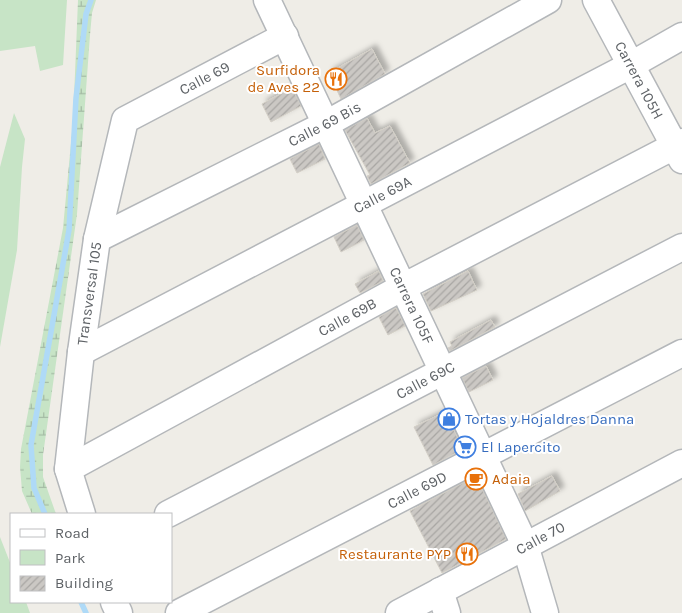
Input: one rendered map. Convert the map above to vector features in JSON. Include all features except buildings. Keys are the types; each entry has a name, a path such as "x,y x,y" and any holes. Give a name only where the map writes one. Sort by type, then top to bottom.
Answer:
{"street":[{"name":"Carrera 105F","path":"268,0 526,545 545,613"},
{"name":"Calle 69 Bis","path":"97,239 326,124 548,0"},
{"name":"Carrera 105H","path":"596,0 680,150"},
{"name":"Calle 69","path":"125,120 285,36"},
{"name":"Calle 69A","path":"81,352 631,65 682,36"},
{"name":"Transversal 105","path":"68,469 81,352 97,239 125,120"},
{"name":"Calle 69B","path":"68,469 403,287 680,150"},
{"name":"Calle 69C","path":"170,513 682,247"},
{"name":"Calle 69D","path":"179,613 682,353"},
{"name":"Calle 70","path":"399,613 444,602 526,545 682,463"},
{"path":"68,469 82,513"}],"green space":[{"path":"0,0 67,0 63,65 40,71 35,46 0,51"},
{"path":"78,0 96,0 92,13 90,35 77,214 43,455 43,477 56,513 32,513 22,491 21,449 63,228 73,122"},
{"path":"14,113 25,139 17,250 0,347 0,167"},
{"path":"0,537 10,562 10,603 26,603 30,613 0,613"}],"waterway":[{"path":"45,513 34,488 31,445 69,230 76,98 86,14 91,0"},
{"path":"81,603 86,613"}],"place":[{"name":"Surfidora de Aves 22","path":"336,79"},
{"name":"Tortas y Hojaldres Danna","path":"449,419"},
{"name":"El Lapercito","path":"465,447"},
{"name":"Adaia","path":"476,479"},
{"name":"Restaurante PYP","path":"467,554"}]}
